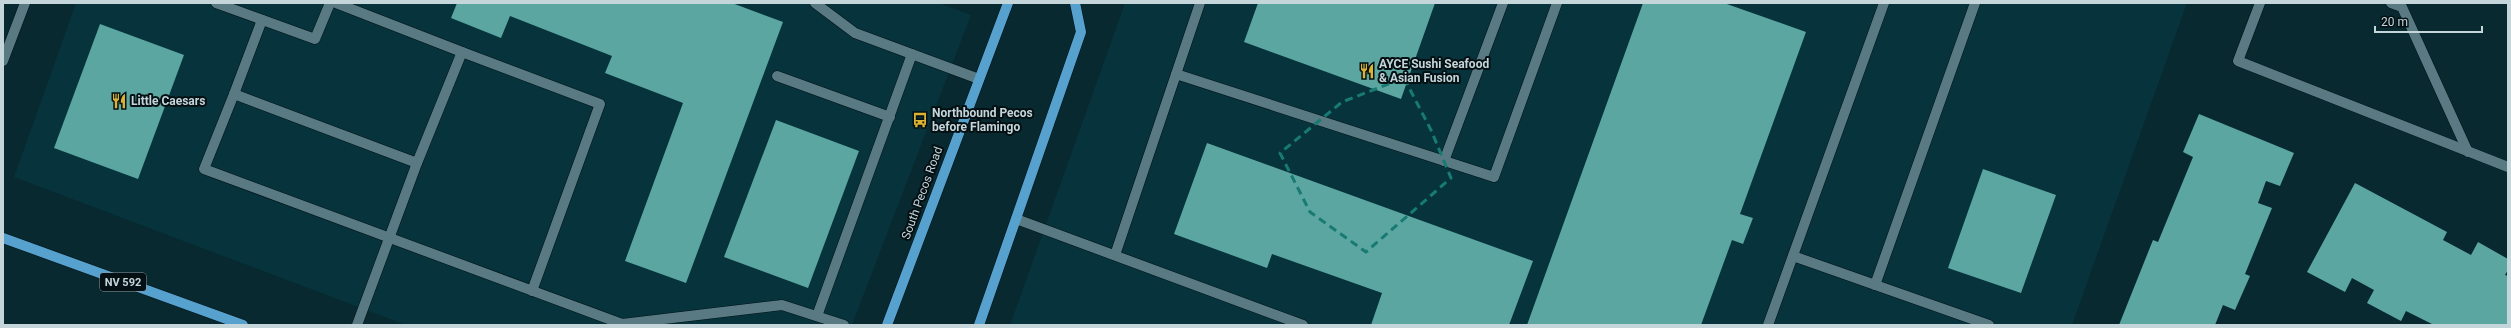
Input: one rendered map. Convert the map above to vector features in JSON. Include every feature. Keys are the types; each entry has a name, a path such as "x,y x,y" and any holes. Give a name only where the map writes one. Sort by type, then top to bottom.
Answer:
{"main road":[{"name":"South Pecos Road","path":"887,325 1008,3"},
{"path":"979,325 1081,32 1075,3"},
{"name":"NV 592","path":"3,238 243,325"}],"lane":[{"path":"3,61 25,3"},
{"path":"216,3 315,39 330,3"},
{"path":"336,3 600,104 532,291"},
{"path":"814,3 855,33 979,79"},
{"path":"1115,255 1200,3"},
{"path":"1444,161 1503,3"},
{"path":"1176,74 1494,177 1557,3"},
{"path":"1875,285 1975,3"},
{"path":"2260,3 2238,61 2508,167"},
{"path":"2391,3 2402,7 2468,152"},
{"path":"1768,325 1881,4"},
{"path":"262,20 204,169 622,324 782,305 844,325"},
{"path":"357,325 417,163 462,52"},
{"path":"817,316 912,54"},
{"path":"777,76 890,116"},
{"path":"234,94 417,163"},
{"path":"1016,218 1303,325"},
{"path":"1793,256 1989,325"}],"highlighted area":[{"path":"1404,78 1431,130 1451,178 1366,252 1310,212 1280,153 1342,102"}],"shaded area":[{"path":"76,3 939,3 971,15 852,325 406,325 14,177"},
{"path":"1125,3 2187,3 2072,325 1010,325"}],"building":[{"path":"457,3 732,3 783,22 686,283 625,261 683,103 605,73 612,56 510,16 501,38 451,18"},
{"name":"AYCE Sushi Seafood & Asian Fusion","path":"1258,3 1435,3 1401,99 1244,42"},
{"path":"1643,3 1724,3 1806,32 1740,214 1753,218 1743,244 1732,240 1701,325 1527,325"},
{"name":"Little Caesars","path":"100,24 184,55 138,179 54,148"},
{"path":"2199,114 2294,153 2280,186 2266,181 2258,203 2272,208 2245,274 2250,276 2235,310 2223,305 2215,325 2119,325 2153,240 2158,242 2193,157 2183,152"},
{"path":"776,120 859,151 808,288 724,257"},
{"path":"1207,143 1533,261 1509,325 1371,325 1382,293 1272,254 1267,268 1174,234"},
{"path":"1983,169 2056,195 2021,293 1948,268"},
{"path":"2355,183 2447,232 2443,240 2471,255 2478,242 2508,259 2508,270 2505,275 2508,276 2508,325 2434,325 2406,311 2401,321 2367,303 2374,290 2352,278 2345,292 2307,272"}],"place":[{"name":"AYCE Sushi Seafood & Asian Fusion","path":"1367,71"},
{"name":"Little Caesars","path":"119,101"},
{"name":"Northbound Pecos before Flamingo","path":"920,120"}]}
